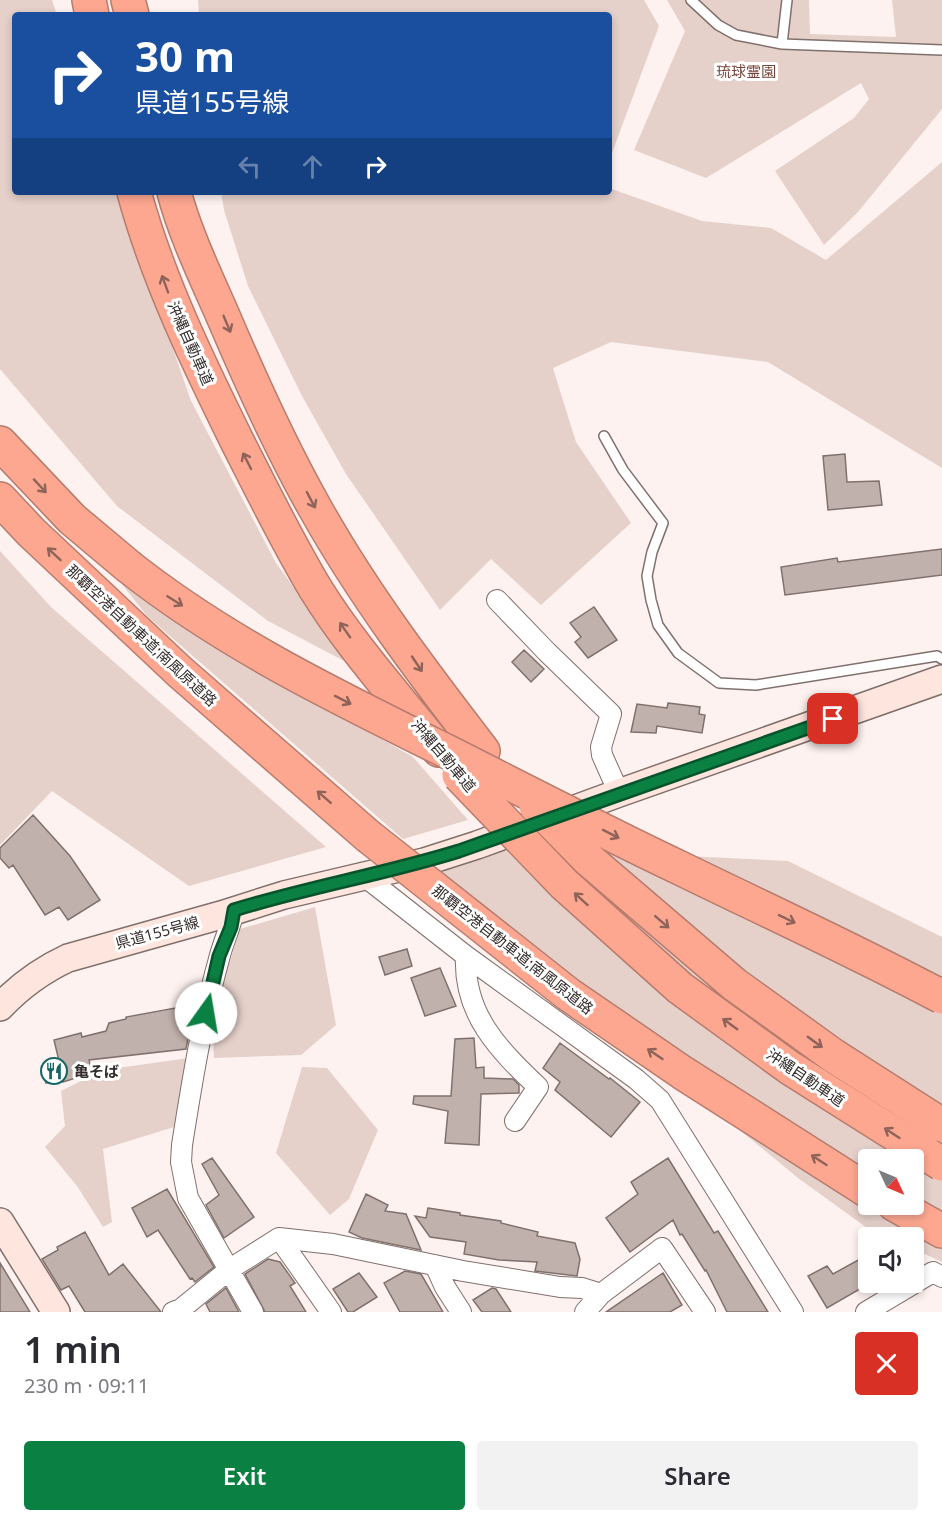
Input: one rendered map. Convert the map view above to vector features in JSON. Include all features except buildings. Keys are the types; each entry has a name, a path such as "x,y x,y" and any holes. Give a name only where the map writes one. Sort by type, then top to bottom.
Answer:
{"highway":[{"name":"沖縄自動車道","path":"135,195 168,293 211,388 268,503 315,589 365,659 459,775 564,884 680,988 790,1068 942,1164"},
{"path":"175,195 205,274 266,416 316,509 359,579 424,675 483,751 588,859 734,984 834,1056 942,1125"},
{"path":"0,443 72,519 128,566 165,595 244,645 327,692 678,867 874,961 942,997"},
{"name":"那覇空港自動車道;南風原道路","path":"0,499 31,532 180,672 368,836 568,994 683,1073 858,1185"},
{"path":"914,1215 942,1231"}],"main road":[{"name":"県道155号線","path":"0,1007 31,978 49,966 68,958 284,895 424,862 466,849 942,679"},
{"path":"0,1222 56,1312"}],"street":[{"path":"497,600 611,714 601,747 602,755 618,793"},
{"path":"364,876 466,956 636,1079 660,1100 794,1312"},
{"path":"234,910 231,927 219,956 201,1033 181,1162 188,1198 254,1312"},
{"path":"466,956 465,976 471,1000 490,1036 503,1054 538,1088 515,1121"},
{"path":"279,1238 331,1312"},
{"path":"173,1312 181,1309 230,1269 279,1238 333,1244 477,1273 560,1287 582,1288 601,1294"},
{"path":"585,1312 601,1294 662,1248 705,1312"},
{"path":"435,1264 445,1287 460,1309"},
{"path":"866,1312 933,1272 942,1277"},
{"path":"460,1309 463,1293 477,1273"},
{"path":"560,1287 579,1312"}],"lane":[{"path":"691,0 718,25 736,35 782,44 942,50"},
{"path":"782,44 787,0"},
{"path":"604,436 624,470 663,523 652,552 647,576 658,625 678,653 703,673 719,683 756,685 937,656 942,659"}],"green space":[{"path":"0,0 52,0 56,12 12,12 12,195 120,195 191,401 276,563 350,664 268,621 117,506 0,369"},
{"path":"198,0 644,0 659,26 612,153 612,12 199,12"},
{"name":"琉球霊園","path":"667,0 809,0 810,34 896,37 892,0 942,0 942,109 858,212 824,245 775,171 854,118 869,99 861,83 706,178 634,150 685,31"},
{"path":"942,162 942,468 768,362 611,342 553,368 576,442 631,523 541,605 491,559 440,610 346,474 302,396 248,286 222,195 612,195 612,189 702,221 771,228 826,260"},
{"path":"0,551 51,607 326,847 189,886 52,791 0,845"},
{"path":"110,569 259,669 413,757 468,820 403,839 147,616"},
{"path":"503,851 623,853 788,861 942,937 942,1262 924,1254 924,1227 866,1227 798,1178 707,1103 430,903 445,868"},
{"path":"315,907 336,1025 301,1055 214,1058 212,1017 240,929"},
{"path":"189,1058 174,1127 103,1149 112,1222 103,1227 77,1186 45,1147 65,1126 61,1091 103,1070"},
{"path":"302,1067 327,1068 378,1130 349,1199 330,1215 276,1153"}],"place":[{"name":"亀そば","path":"54,1071"}],"route":[{"path":"206,1013 219,956 231,927 234,910 284,895 424,862 459,851 833,719"}]}
